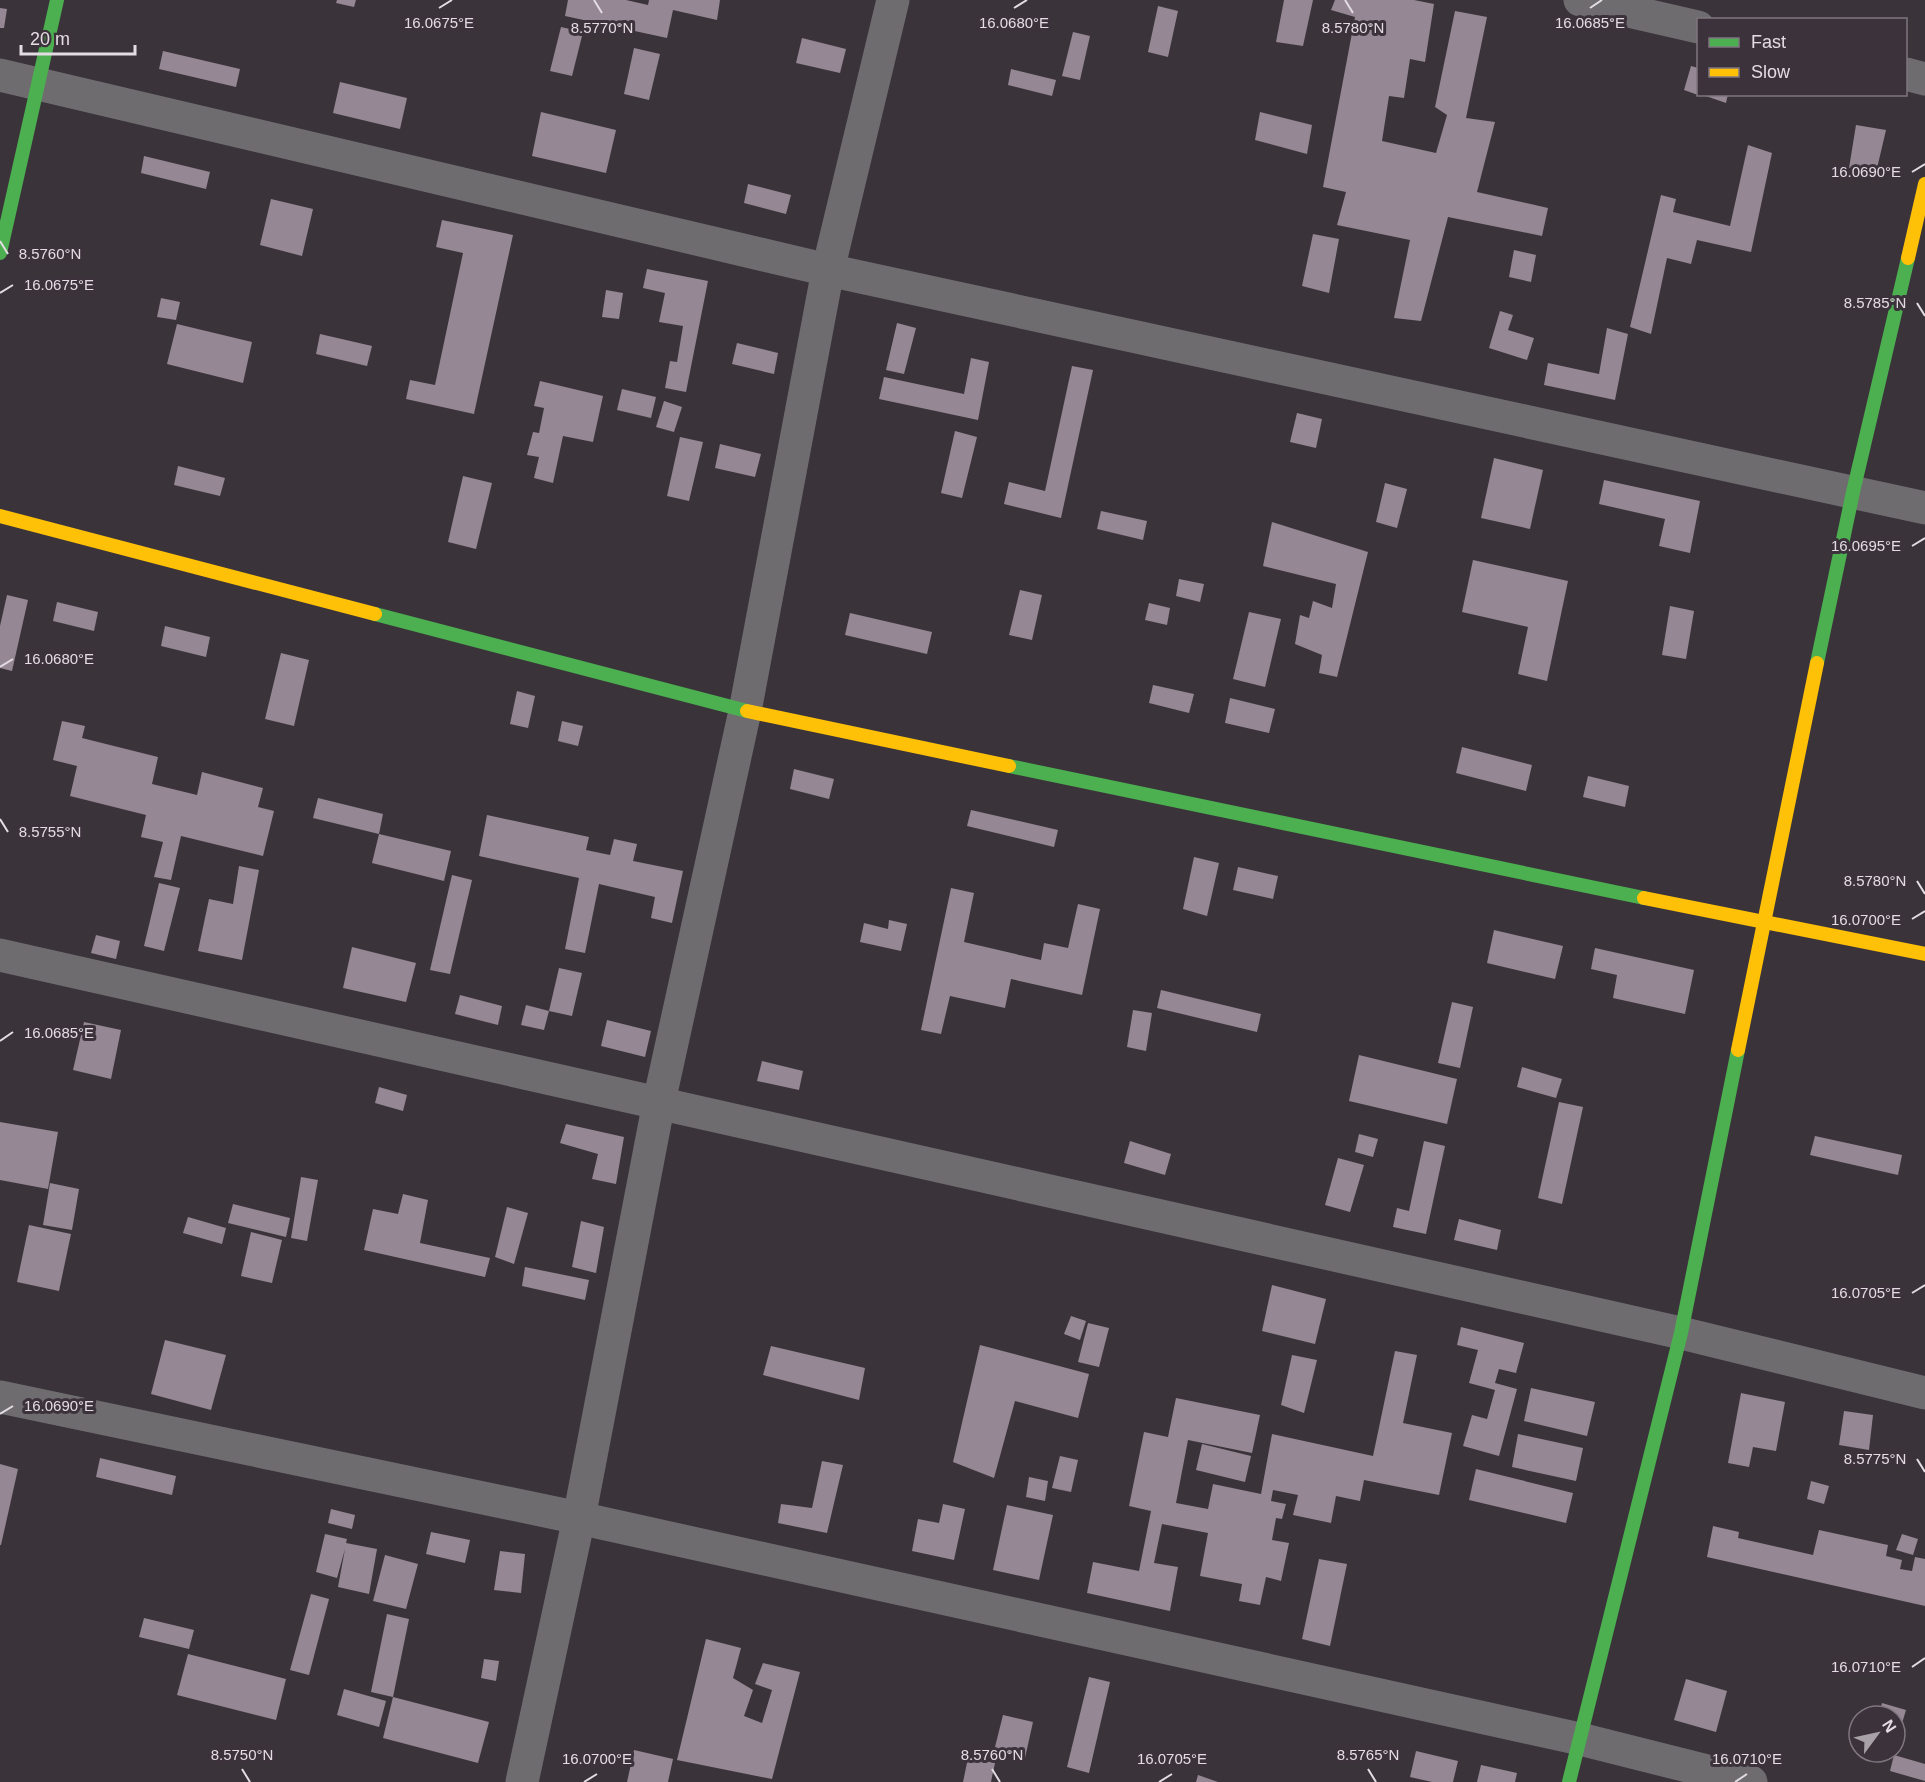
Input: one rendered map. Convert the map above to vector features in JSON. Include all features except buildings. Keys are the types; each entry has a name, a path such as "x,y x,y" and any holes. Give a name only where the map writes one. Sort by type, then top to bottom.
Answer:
{"street":[{"path":"0,253 57,0"},
{"path":"522,1782 579,1518 659,1102 745,711 828,270 893,0"},
{"path":"1580,0 1697,27"},
{"path":"1907,74 1925,79"},
{"path":"0,75 828,270 1925,508"},
{"path":"1569,1782 1681,1333 1763,923 1854,492 1925,184"},
{"path":"0,516 745,711 1763,923 1925,954"},
{"path":"0,955 1681,1333 1925,1393"},
{"path":"0,1397 579,1518 1580,1739 1751,1782"}],"traffic: fast":[{"path":"0,253 57,0"},
{"path":"1817,663 1853,492 1908,258"},
{"path":"375,614 747,711"},
{"path":"1009,766 1644,898"},
{"path":"1569,1782 1681,1333 1738,1050"}],"traffic: slow":[{"path":"1908,258 1925,184"},
{"path":"0,516 375,614"},
{"path":"1738,1050 1817,663"},
{"path":"747,711 1009,766"},
{"path":"1644,898 1925,954"}]}
